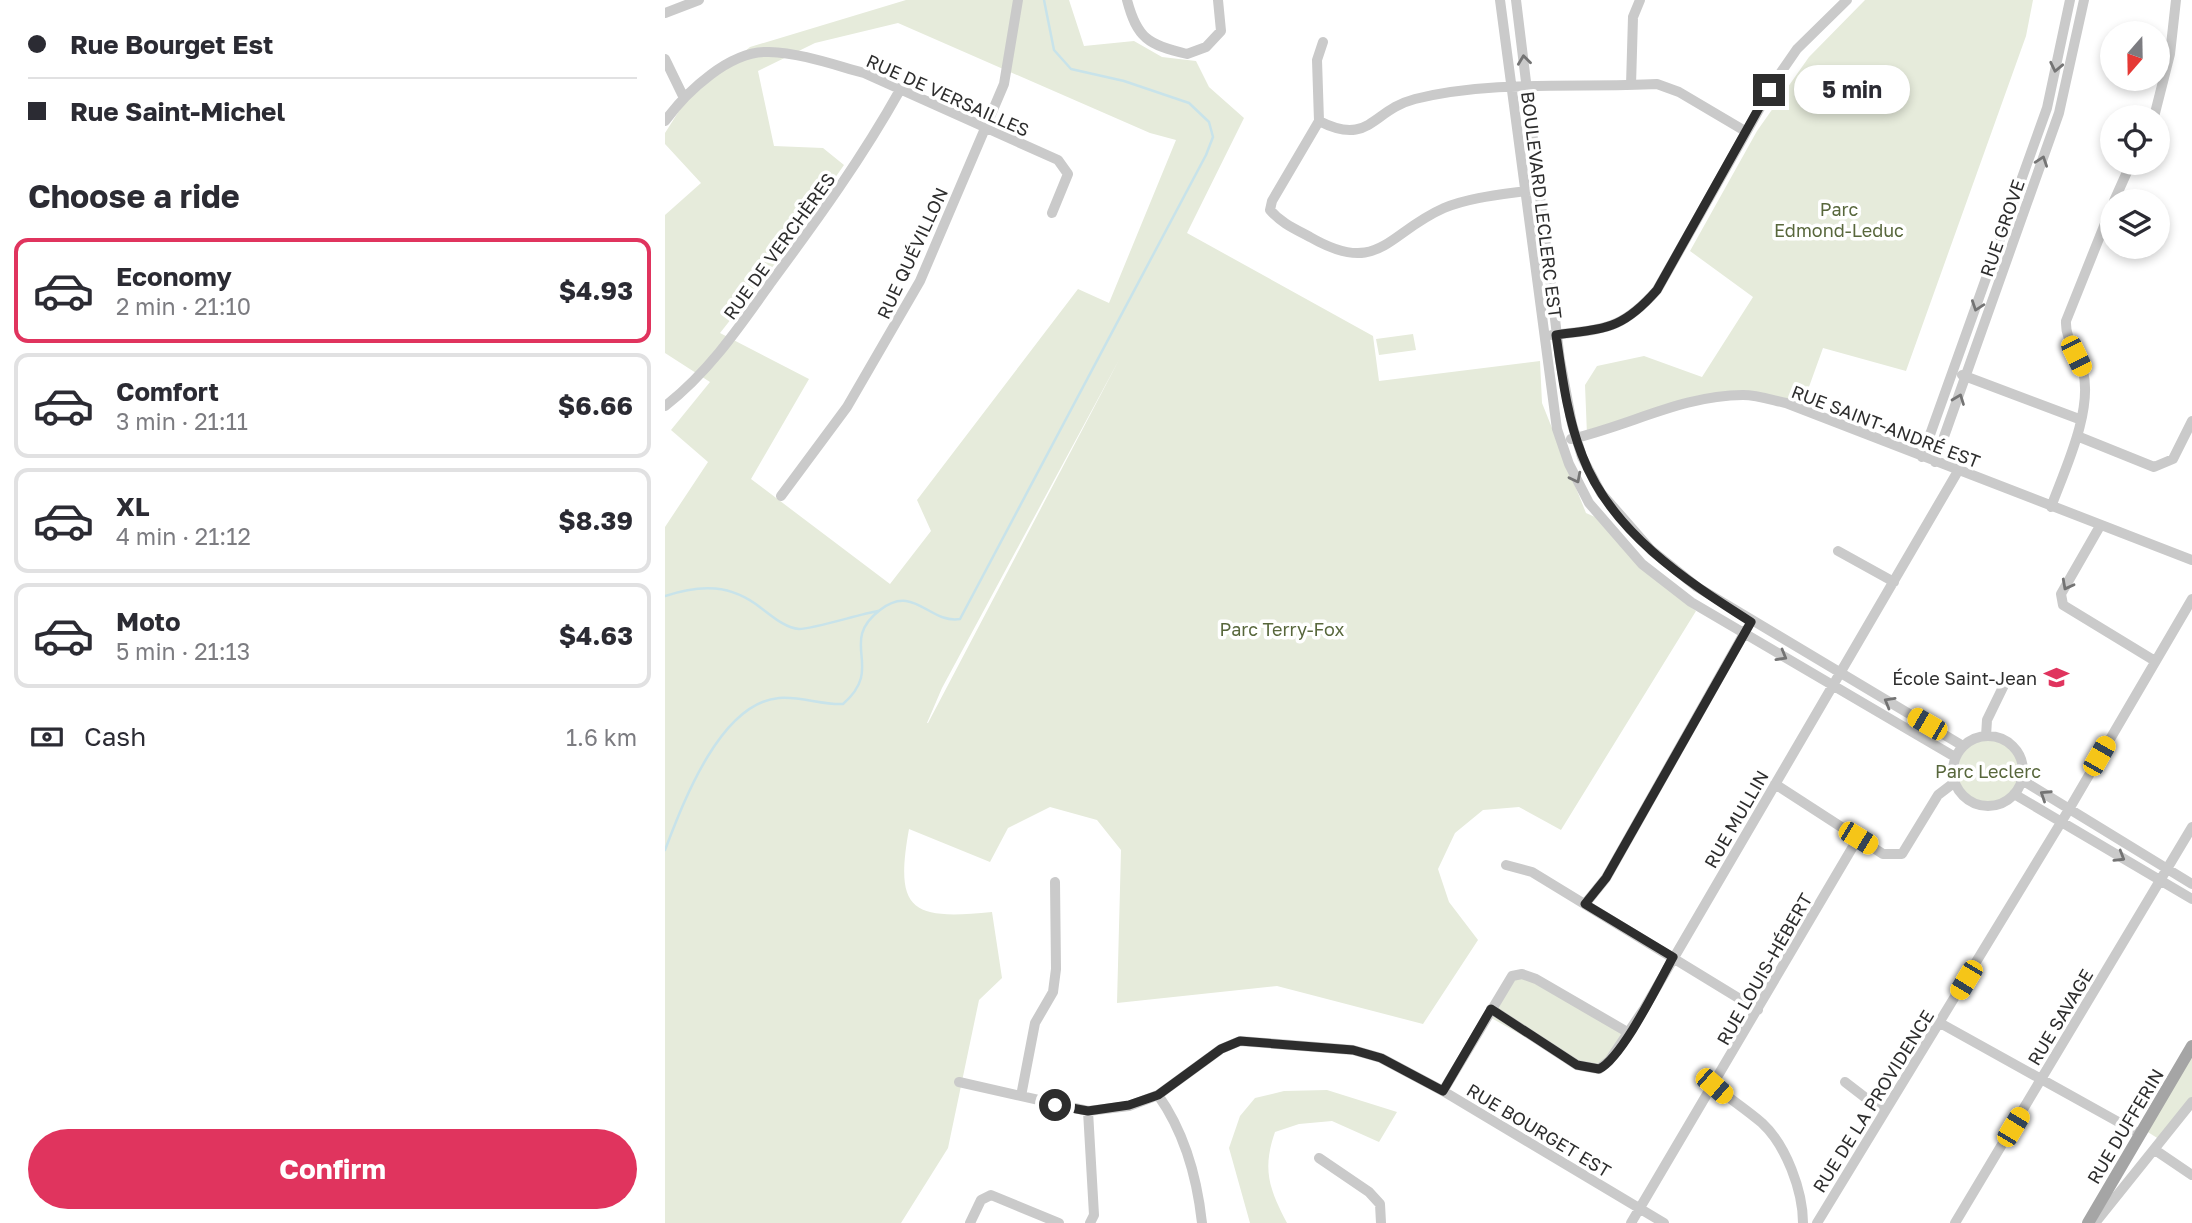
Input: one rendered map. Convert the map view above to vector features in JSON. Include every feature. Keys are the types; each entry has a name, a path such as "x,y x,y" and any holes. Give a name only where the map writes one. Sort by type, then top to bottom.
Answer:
{"main road":[{"name":"RUE DUFFERIN","path":"2088,1223 2192,1046"}],"street":[{"path":"665,13 699,0"},
{"name":"RUE QUÉVILLON","path":"781,496 847,407 884,348 920,281 1005,83 1018,0"},
{"path":"1126,0 1132,24 1143,37 1187,54 1206,47 1221,31 1218,0"},
{"name":"BOULEVARD LECLERC EST","path":"1500,0 1543,336 1561,441 1589,503 1642,564 1691,601 1955,757"},
{"name":"BOULEVARD LECLERC EST","path":"1516,0 1556,335 1576,438 1601,493 1651,550 1697,587 1751,622 1963,746"},
{"path":"1631,85 1633,17 1640,0"},
{"path":"1543,336 1601,329 1619,324 1638,312 1657,290 1745,131 1788,61 1847,0"},
{"name":"RUE GROVE","path":"1922,457 2047,108 2070,0"},
{"name":"RUE GROVE","path":"1935,463 2059,113 2084,0"},
{"path":"2157,105 2170,54 2176,0"},
{"path":"1323,41 1317,61 1319,121 1272,201 1271,210 1278,219 1332,250 1359,254 1380,249 1445,208 1539,189"},
{"name":"RUE DE VERSAILLES","path":"665,121 683,96 715,71 749,56 767,52 864,73 1058,160 1068,174 1052,213"},
{"path":"665,59 683,96"},
{"path":"1319,121 1337,130 1353,132 1367,128 1397,106 1416,99 1511,87 1657,84 1669,87 1745,131"},
{"name":"RUE DE VERCHÈRES","path":"665,406 684,392 735,332 848,178 900,90"},
{"path":"2051,507 2077,436 2085,388 2083,370 2065,332 2066,320 2100,235"},
{"path":"1954,372 2080,419"},
{"name":"RUE SAINT-ANDRÉ EST","path":"1561,441 1671,407 1711,397 1746,394 1786,403 1935,463 2192,560"},
{"path":"2077,436 2154,467 2173,460 2192,421"},
{"name":"RUE MULLIN","path":"1491,1009 1577,1065 1589,1069 1605,1066 1629,1033 1958,471"},
{"path":"2100,526 2061,594 2063,605 2155,661"},
{"path":"1839,551 1893,582"},
{"path":"1691,601 1697,587"},
{"name":"RUE DE LA PROVIDENCE","path":"1817,1223 2068,811 2192,599"},
{"path":"1585,904 1606,878 1751,622"},
{"path":"1986,736 1987,720 2005,683"},
{"path":"1986,736 1999,737 2014,747 2022,762 2022,780 2014,794 1993,805 1977,804 1960,792 1955,782 1955,757 1963,746 1986,736"},
{"path":"2022,780 2068,811 2192,884"},
{"path":"1775,784 1883,854 1902,854 1938,795 1955,782"},
{"path":"2014,794 2192,900"},
{"name":"RUE SAVAGE","path":"1955,1223 2192,827"},
{"name":"RUE LOUIS-HÉBERT","path":"1631,1223 1858,838"},
{"path":"1506,865 1532,872 1758,1010"},
{"path":"1021,1096 1035,1023 1053,992 1055,882"},
{"path":"1443,1091 1512,976 1522,974 1570,996 1629,1033"},
{"path":"1940,1023 2140,1134"},
{"name":"RUE BOURGET EST","path":"959,1082 1088,1111 1129,1105 1158,1095 1221,1049 1240,1041 1353,1050 1381,1058 1443,1091 1664,1223"},
{"path":"1845,1082 1884,1112"},
{"path":"1714,1086 1764,1125 1782,1152 1800,1192 1803,1223"},
{"path":"1158,1095 1177,1122 1199,1194 1202,1223"},
{"path":"2095,1223 2192,1101"},
{"path":"1088,1111 1094,1214 1090,1223"},
{"path":"2155,1150 2192,1175"},
{"path":"1319,1158 1375,1198 1380,1204 1381,1223"},
{"path":"970,1223 981,1200 991,1195 1059,1223"}],"green space":[{"name":"Parc Terry-Fox","path":"906,0 1069,0 1084,46 1134,41 1162,57 1196,61 1209,87 1244,118 1187,233 1373,336 1379,381 1540,361 1542,403 1586,513 1595,517 1644,571 1696,611 1561,830 1519,807 1483,810 1455,833 1438,869 1449,902 1478,940 1423,1024 1277,986 1117,1003 1121,850 1097,820 1050,807 1008,828 990,862 909,829 904,878 908,894 915,905 927,911 943,914 992,912 1002,978 979,1000 948,1148 901,1223 665,1223 665,527 708,462 671,430 710,382 665,353 665,215 701,183 665,144 665,133 686,100 750,47","holes":["898,23 1150,133 1176,140 1109,303 1078,289 917,500 931,531 890,584 751,479 809,379 720,333 774,265 844,165 823,148 774,146 758,71 815,43","1120,358 928,723 927,723 942,688"]},
{"name":"Parc Edmond-Leduc","path":"1865,0 2033,0 2026,36 1906,371 1823,348 1801,409 1746,394 1711,397 1587,435 1585,385 1597,366 1644,356 1702,377 1753,297 1690,251 1757,131 1809,57"},
{"path":"1413,334 1416,350 1379,355 1376,339"},
{"name":"Parc Leclerc","path":"1988,736 2013,746 2023,771 2013,796 1988,806 1963,796 1953,771 1963,746"},
{"path":"1518,971 1626,1036 1611,1065 1580,1068 1486,1015"},
{"path":"2192,1048 2192,1101 2162,1141 2143,1129"},
{"path":"1327,1090 1397,1112 1379,1142 1332,1121 1299,1124 1275,1132 1269,1157 1269,1179 1287,1223 1250,1223 1229,1148 1240,1116 1255,1098 1284,1091"}],"waterway":[{"path":"665,850 693,783 722,736 739,717 758,704 779,698 843,704 855,691 861,678 862,633 868,622 892,603 912,602 939,616 960,619 1206,155 1213,137 1209,122 1189,103 1124,81 1071,69 1054,50 1044,0"},
{"path":"665,596 691,589 727,590 750,600 784,624 799,629 878,611"}],"place":[{"name":"École Saint-Jean","path":"2057,678"}],"route":[{"path":"1055,1105 1088,1111 1129,1105 1158,1095 1221,1049 1240,1041 1307,1044 1353,1050 1381,1058 1443,1091 1491,1009 1577,1065 1589,1069 1605,1066 1629,1033 1673,957 1585,904 1606,878 1751,622 1697,587 1651,550 1601,493 1582,457 1572,424 1556,335 1619,324 1638,312 1657,290 1769,90"}]}
